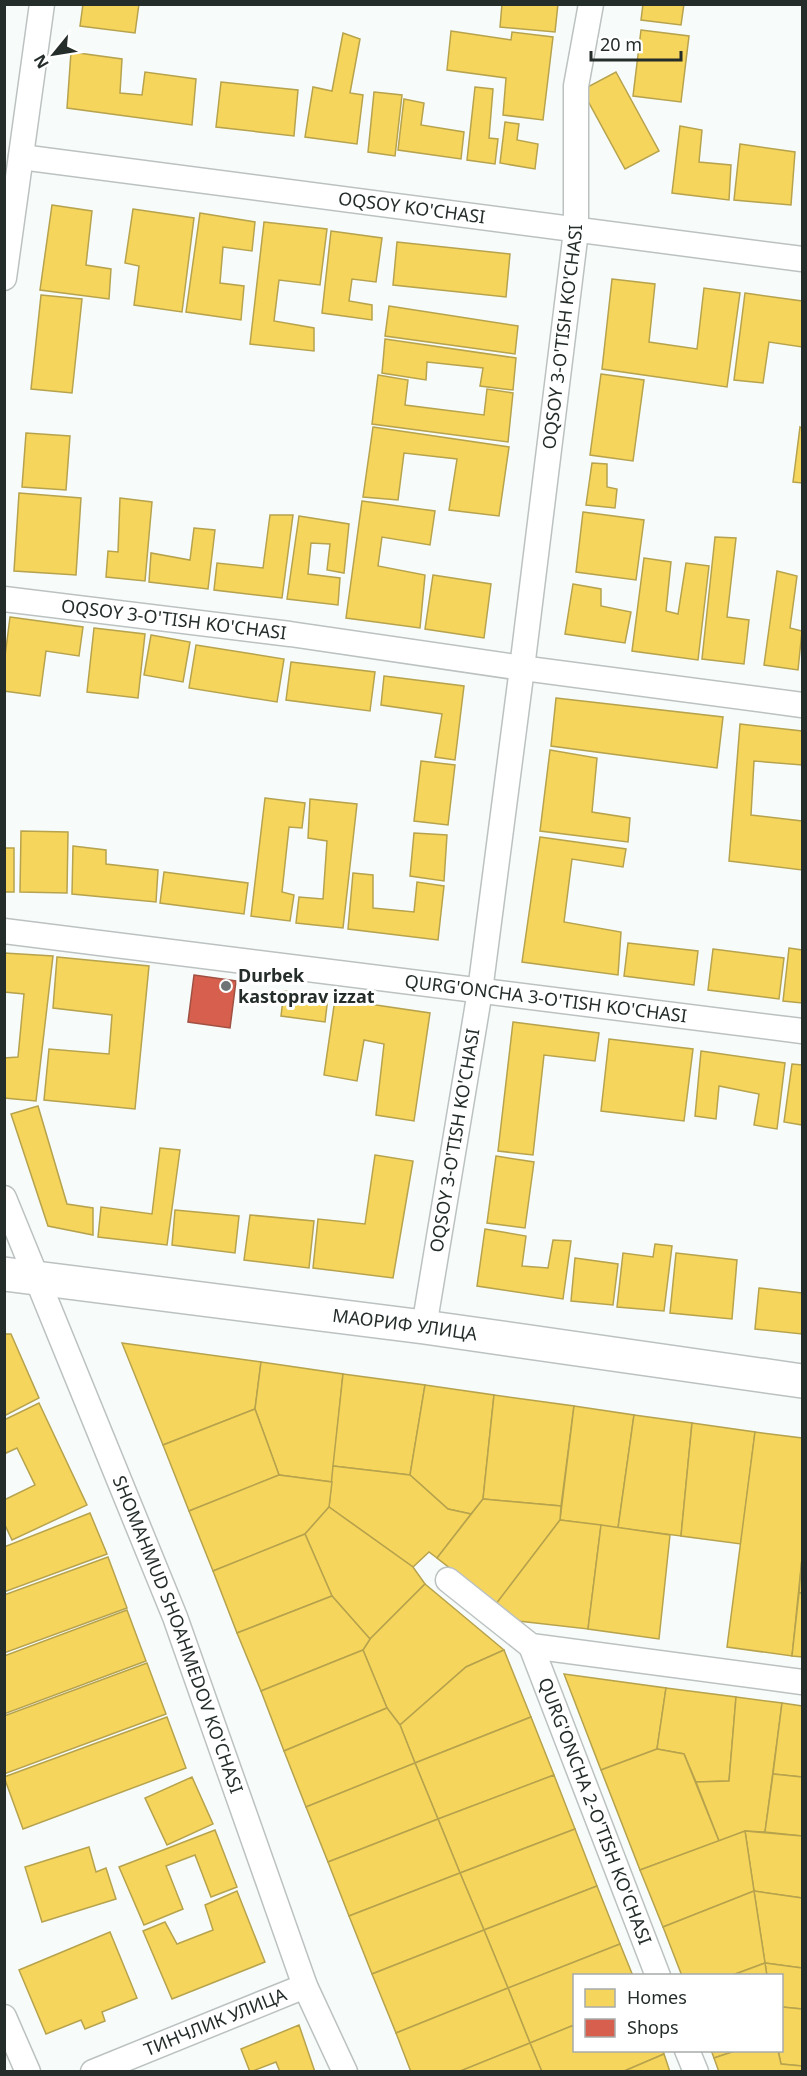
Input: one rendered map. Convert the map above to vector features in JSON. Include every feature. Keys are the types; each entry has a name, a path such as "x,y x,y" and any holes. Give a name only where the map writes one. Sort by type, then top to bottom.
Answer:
{"street":[{"path":"4,278 42,4"},
{"name":"OQSOY 3-O'TISH KO'CHASI","path":"424,1328 480,991 522,668 576,231 576,86 591,4"},
{"name":"OQSOY KO'CHASI","path":"21,157 802,260"},
{"name":"OQSOY 3-O'TISH KO'CHASI","path":"4,599 290,634 522,668 802,705"},
{"name":"QURG'ONCHA 3-O'TISH KO'CHASI","path":"4,931 802,1031"},
{"name":"SHOMAHMUD SHOAHMEDOV KO'CHASI","path":"4,1198 175,1617 304,1986 345,2072"},
{"name":"МАОРИФ УЛИЦА","path":"4,1274 424,1328 802,1381"},
{"path":"448,1580 531,1646 802,1682"},
{"name":"QURG'ONCHA 2-O'TISH KO'CHASI","path":"531,1646 657,1974"},
{"name":"ТИНЧЛИК УЛИЦА","path":"93,2072 304,1986"},
{"path":"4,2017 28,2072"},
{"path":"688,2052 696,2072"}],"building: Homes":[{"path":"83,4 139,4 135,33 80,26"},
{"path":"502,4 558,4 555,32 500,27"},
{"path":"643,4 684,4 681,25 641,20"},
{"path":"641,30 689,36 681,102 633,96"},
{"path":"451,31 511,40 512,32 553,37 543,120 503,115 506,78 447,70"},
{"path":"343,33 360,39 350,93 363,95 357,144 305,137 313,87 332,91"},
{"path":"71,52 122,59 120,93 142,95 145,72 196,79 192,125 67,108"},
{"path":"616,72 659,151 625,169 582,90"},
{"path":"221,82 298,90 294,136 216,127"},
{"path":"475,87 493,89 489,138 498,139 495,164 467,160"},
{"path":"374,92 402,95 395,156 368,152"},
{"path":"404,99 424,103 421,125 464,132 461,159 398,150"},
{"path":"505,122 519,124 517,140 538,144 535,169 500,163"},
{"path":"680,126 702,130 699,162 731,165 729,200 672,193"},
{"path":"740,144 795,152 791,205 734,200"},
{"path":"52,205 92,211 86,265 111,269 109,299 40,290"},
{"path":"133,209 194,218 182,312 134,305 139,266 125,263"},
{"path":"200,213 255,222 252,251 223,247 220,283 244,286 241,320 186,312"},
{"path":"264,222 327,229 320,285 279,280 274,321 314,328 314,351 250,344"},
{"path":"331,231 382,238 376,282 352,279 349,301 372,305 372,320 322,313"},
{"path":"397,242 510,254 506,297 393,285"},
{"path":"612,279 655,284 649,342 697,349 704,288 740,293 727,387 602,369"},
{"path":"745,293 802,301 802,347 769,342 763,383 734,380"},
{"path":"41,295 82,299 72,393 31,389"},
{"path":"389,306 518,326 515,354 385,336"},
{"path":"385,339 516,358 513,390 480,386 483,368 427,362 426,380 382,373"},
{"path":"601,374 644,380 633,461 590,455"},
{"path":"378,375 408,380 405,405 484,415 487,389 513,393 508,442 372,424"},
{"path":"373,427 509,447 499,516 449,510 457,459 404,453 398,500 363,497"},
{"path":"800,427 802,428 802,483 793,482"},
{"path":"26,433 70,436 66,490 22,487"},
{"path":"592,463 607,464 607,487 617,489 615,508 586,505"},
{"path":"19,493 81,498 76,575 14,571"},
{"path":"120,498 152,502 145,581 106,577 108,551 118,552"},
{"path":"362,501 435,511 430,545 382,537 378,566 425,575 420,628 346,618"},
{"path":"583,512 644,520 636,580 576,572"},
{"path":"270,515 293,515 282,598 214,590 217,563 263,568"},
{"path":"299,516 349,524 344,573 327,570 330,544 311,543 308,574 340,578 338,605 287,599"},
{"path":"194,528 215,530 208,589 149,582 151,553 190,560"},
{"path":"715,537 736,538 727,617 749,620 744,664 702,659"},
{"path":"644,558 671,562 666,611 678,614 686,563 709,566 698,660 632,651"},
{"path":"777,571 797,576 790,628 802,631 798,670 764,665"},
{"path":"433,575 491,584 484,638 425,629"},
{"path":"573,584 601,589 601,606 631,612 625,643 565,634"},
{"path":"10,617 83,627 79,656 46,651 40,696 4,691 4,664"},
{"path":"94,628 145,634 138,698 87,692"},
{"path":"151,635 190,642 183,682 144,675"},
{"path":"196,645 284,659 277,702 189,688"},
{"path":"291,662 375,672 370,711 286,700"},
{"path":"384,676 464,686 455,760 435,757 442,714 381,705"},
{"path":"556,698 723,717 717,768 551,746"},
{"path":"740,724 802,731 802,765 754,761 751,815 802,821 802,870 729,861"},
{"path":"550,750 597,758 592,812 630,818 628,842 540,831"},
{"path":"421,761 455,765 448,825 414,821"},
{"path":"265,798 305,803 302,828 289,827 282,892 294,895 290,921 251,916"},
{"path":"310,799 357,804 343,928 296,923 299,897 323,899 327,841 308,838"},
{"path":"21,831 68,832 67,893 20,892"},
{"path":"414,833 447,835 444,881 410,876"},
{"path":"540,837 626,849 623,867 572,859 564,922 621,932 618,975 522,962"},
{"path":"73,846 106,850 106,864 158,870 156,902 72,894"},
{"path":"4,848 14,848 14,892 4,892"},
{"path":"164,872 248,883 244,914 160,903"},
{"path":"353,873 373,875 373,908 414,912 417,882 444,886 438,940 348,929"},
{"path":"628,943 698,951 694,985 624,976"},
{"path":"789,948 802,950 802,1003 783,1001"},
{"path":"713,949 784,958 779,999 708,990"},
{"path":"4,953 53,956 36,1101 4,1098 4,1058 18,1057 24,994 4,992"},
{"path":"57,957 149,966 135,1109 44,1100 49,1049 109,1054 112,1015 53,1008"},
{"path":"284,991 328,997 325,1022 281,1016"},
{"path":"335,999 430,1013 414,1121 376,1115 384,1044 364,1040 357,1081 324,1075"},
{"path":"513,1022 599,1033 595,1061 544,1055 533,1155 498,1151"},
{"path":"609,1039 693,1049 684,1121 601,1111"},
{"path":"701,1051 785,1063 777,1129 754,1125 759,1094 719,1086 716,1119 695,1116"},
{"path":"792,1064 802,1065 802,1125 784,1122"},
{"path":"38,1106 67,1204 93,1208 93,1235 48,1226 11,1114"},
{"path":"160,1148 180,1150 167,1245 98,1237 101,1207 152,1214"},
{"path":"375,1155 413,1161 393,1278 313,1268 318,1219 365,1224"},
{"path":"496,1156 534,1162 525,1228 487,1223"},
{"path":"175,1210 239,1216 235,1253 172,1245"},
{"path":"250,1215 314,1221 309,1268 244,1260"},
{"path":"485,1229 526,1236 522,1266 548,1268 553,1240 571,1241 563,1299 477,1286"},
{"path":"655,1244 672,1246 664,1311 617,1307 623,1253 653,1257"},
{"path":"676,1253 737,1260 732,1319 670,1313"},
{"path":"575,1258 618,1264 613,1305 571,1301"},
{"path":"759,1288 802,1293 802,1334 755,1329"},
{"path":"4,1334 11,1334 39,1398 4,1416"},
{"path":"122,1343 261,1362 255,1409 163,1445"},
{"path":"261,1362 343,1374 332,1482 279,1475 255,1409"},
{"path":"343,1374 425,1385 410,1475 333,1466"},
{"path":"425,1385 494,1395 483,1499 471,1514 448,1509 410,1475"},
{"path":"494,1395 574,1406 561,1506 483,1499"},
{"path":"39,1403 87,1505 12,1540 4,1523 4,1500 35,1485 17,1448 4,1454 4,1420"},
{"path":"574,1406 634,1415 618,1528 560,1520"},
{"path":"255,1409 279,1475 189,1511 163,1445"},
{"path":"634,1415 692,1423 681,1536 618,1528"},
{"path":"692,1423 755,1432 741,1544 681,1536"},
{"path":"755,1432 802,1438 802,1558 792,1656 727,1647"},
{"path":"333,1466 410,1475 448,1509 471,1514 437,1558 429,1552 413,1567 329,1507"},
{"path":"279,1475 332,1482 329,1507 305,1534 213,1571 189,1511"},
{"path":"483,1499 561,1506 560,1520 496,1604 437,1558"},
{"path":"329,1507 413,1567 425,1584 370,1639 332,1596 305,1534"},
{"path":"90,1513 107,1554 4,1592 4,1547"},
{"path":"560,1520 601,1525 588,1629 518,1621 496,1604"},
{"path":"601,1525 670,1535 659,1639 588,1629"},
{"path":"305,1534 332,1596 237,1633 213,1571"},
{"path":"108,1557 127,1608 4,1653 4,1595"},
{"path":"802,1558 802,1593 799,1593"},
{"path":"425,1584 504,1650 466,1667 400,1725 387,1708 363,1650 370,1639"},
{"path":"799,1593 802,1593 802,1657 792,1656"},
{"path":"332,1596 370,1639 363,1650 261,1691 237,1633"},
{"path":"127,1610 146,1661 4,1714 4,1656"},
{"path":"363,1650 387,1708 284,1751 261,1691"},
{"path":"504,1650 531,1717 415,1763 400,1725 466,1667"},
{"path":"147,1663 166,1714 4,1774 4,1716"},
{"path":"564,1674 666,1688 657,1749 601,1770"},
{"path":"666,1688 736,1697 729,1781 696,1782 684,1754 657,1749"},
{"path":"736,1697 782,1703 765,1832 745,1831 719,1841 696,1782 729,1781"},
{"path":"782,1703 802,1706 802,1777 773,1774"},
{"path":"387,1708 400,1725 415,1763 306,1807 284,1751"},
{"path":"167,1717 186,1768 23,1829 4,1777"},
{"path":"531,1717 554,1775 438,1819 415,1763"},
{"path":"657,1749 684,1754 719,1841 640,1870 601,1770"},
{"path":"415,1763 438,1819 328,1862 306,1807"},
{"path":"773,1774 802,1777 802,1836 765,1832"},
{"path":"554,1775 575,1829 460,1873 438,1819"},
{"path":"192,1777 213,1824 167,1845 145,1798"},
{"path":"438,1819 460,1873 349,1916 328,1862"},
{"path":"575,1829 597,1886 484,1930 460,1873"},
{"path":"215,1830 237,1887 211,1897 195,1855 166,1866 183,1909 144,1925 119,1867"},
{"path":"745,1831 802,1836 802,1898 754,1891"},
{"path":"745,1831 754,1891 663,1927 640,1870"},
{"path":"89,1847 96,1872 106,1868 116,1899 42,1922 25,1867"},
{"path":"460,1873 484,1930 372,1974 349,1916"},
{"path":"597,1886 620,1944 508,1988 484,1930"},
{"path":"237,1891 265,1962 172,1999 143,1931 165,1922 177,1944 213,1930 205,1905"},
{"path":"754,1891 802,1898 802,1968 765,1963"},
{"path":"754,1891 765,1963 735,1974 681,1974 663,1927"},
{"path":"484,1930 508,1988 396,2033 372,1974"},
{"path":"110,1932 137,1998 102,2012 105,2021 85,2029 81,2020 46,2034 19,1970"},
{"path":"620,1944 632,1974 573,1974 573,2025 530,2043 508,1988"},
{"path":"765,1963 802,1968 802,2009 783,2007 783,1974 767,1974"},
{"path":"765,1963 767,1974 735,1974"},
{"path":"508,1988 530,2043 458,2072 411,2072 396,2033"},
{"path":"783,2007 802,2009 802,2066 781,2064 778,2052 783,2052"},
{"path":"299,2025 315,2072 280,2072 276,2062 250,2072 241,2049"},
{"path":"573,2025 573,2052 663,2052 664,2054 622,2072 542,2072 530,2043"},
{"path":"530,2043 542,2072 458,2072"},
{"path":"712,2052 732,2052 714,2058"},
{"path":"732,2052 778,2052 781,2064 802,2066 802,2072 719,2072 714,2058"},
{"path":"664,2054 670,2072 622,2072"}],"building: Shops":[{"path":"194,975 236,981 230,1028 188,1022"}],"place":[{"name":"Durbek kastoprav izzat","path":"226,986"}]}
